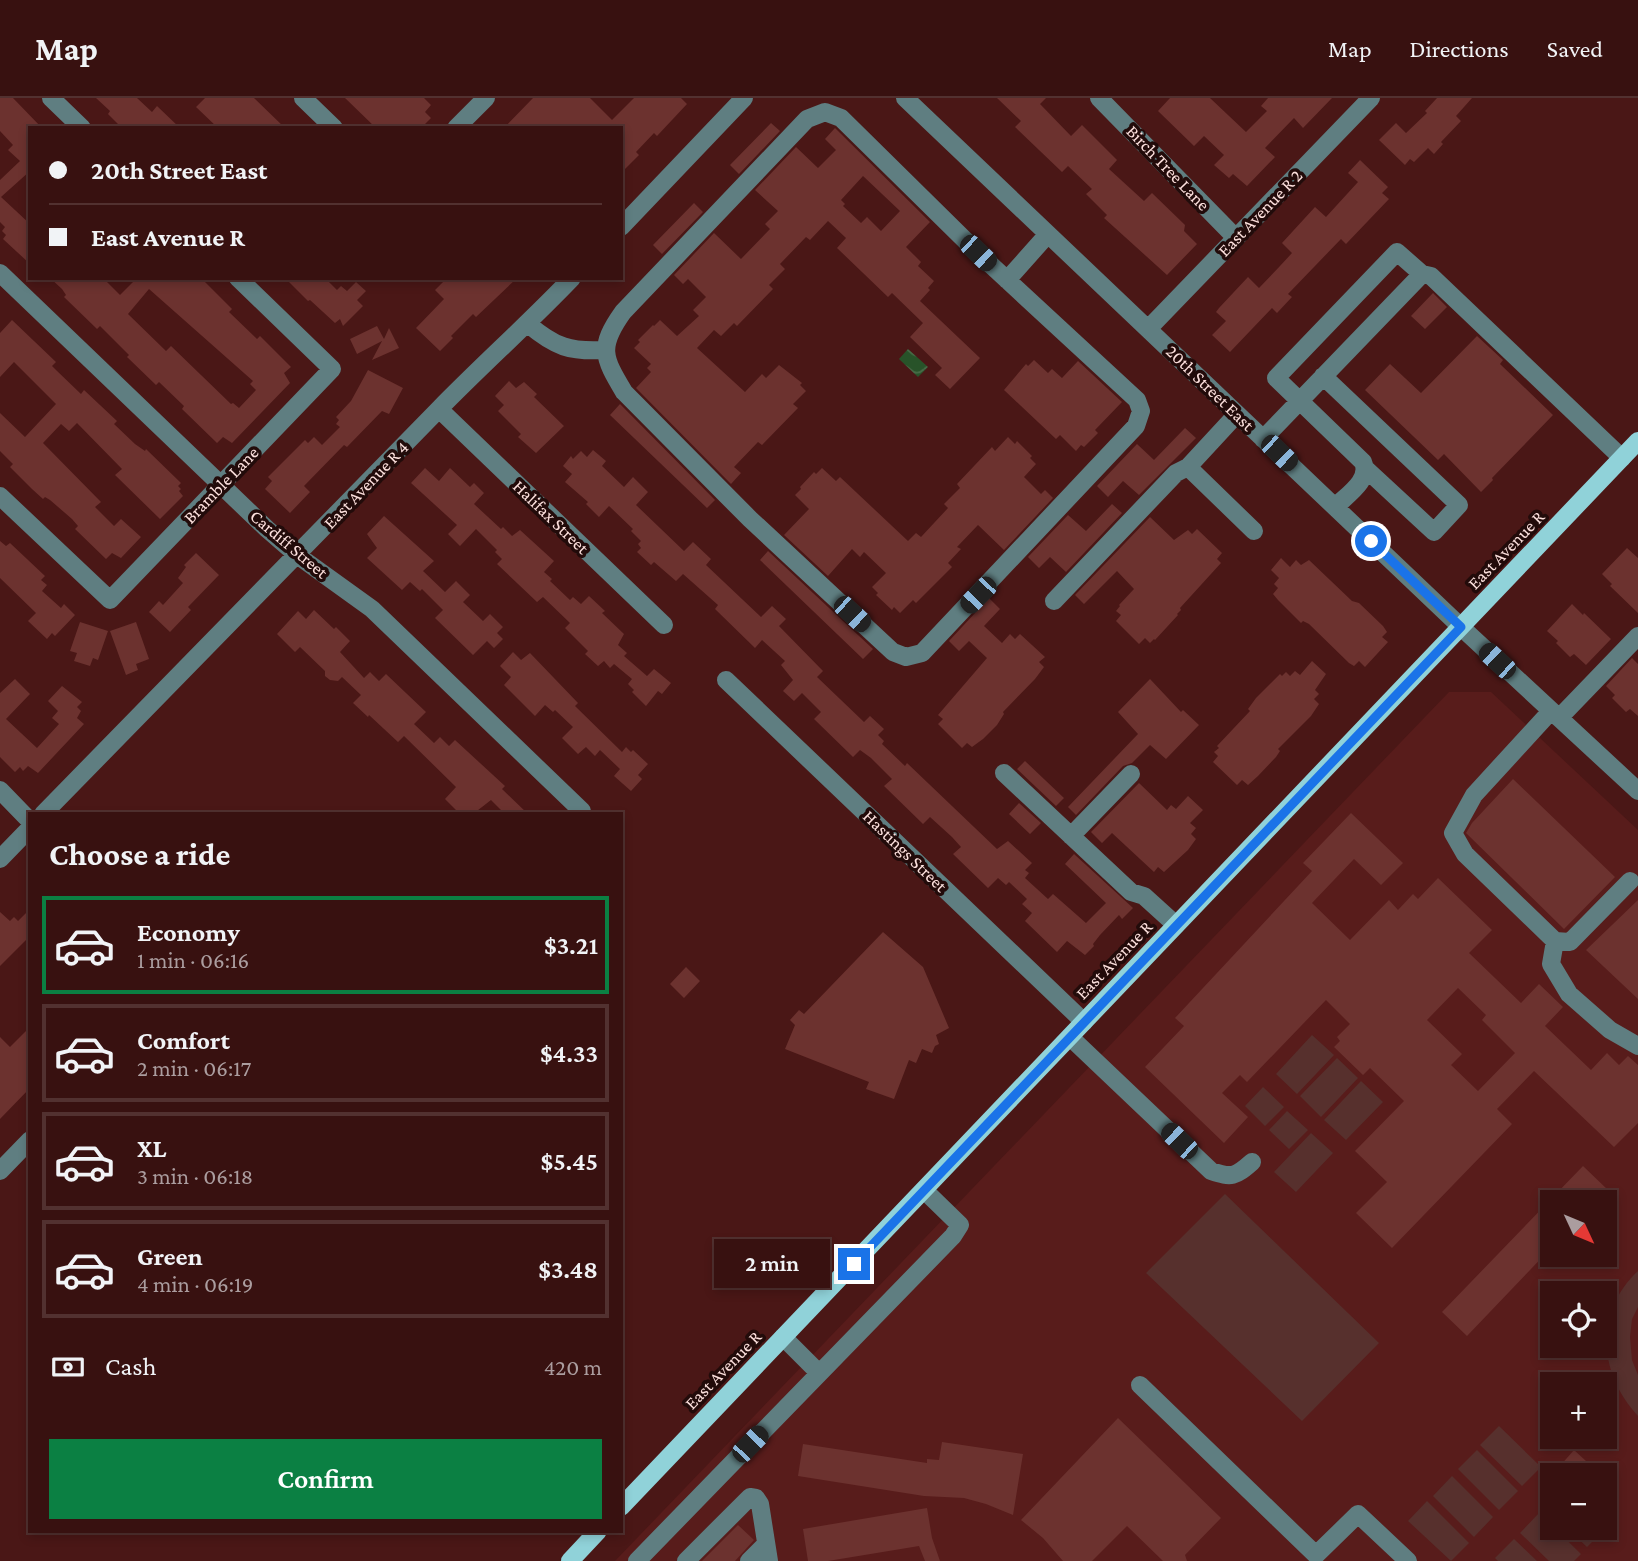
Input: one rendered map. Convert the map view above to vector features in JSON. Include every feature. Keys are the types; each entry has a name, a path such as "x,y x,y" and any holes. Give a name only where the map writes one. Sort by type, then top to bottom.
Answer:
{"main road":[{"name":"East Avenue R","path":"623,1505 1638,441"},
{"path":"570,1561 596,1533"}],"street":[{"path":"51,98 80,126"},
{"path":"303,98 332,126"},
{"path":"458,126 486,98"},
{"name":"20th Street East","path":"905,98 1461,627 1638,791"},
{"name":"East Avenue R 2","path":"1148,329 1371,98"},
{"name":"Birch Tree Lane","path":"1102,99 1236,238"},
{"path":"623,225 739,100"},
{"path":"825,112 841,117 1007,280 1137,400 1141,411 1136,426 997,576 922,653 906,657 893,652 750,519 624,392 610,369 605,350 610,331 624,312 807,119 825,112"},
{"path":"1007,280 1048,234"},
{"path":"1323,376 1459,505 1434,532 1366,469 1363,462 1276,378 1397,252 1422,274 1431,275 1622,458"},
{"name":"Cardiff Street","path":"0,273 297,555 372,609 582,811"},
{"path":"1263,439 1422,274"},
{"name":"Bramble Lane","path":"0,496 110,600 332,369 240,280"},
{"name":"East Avenue R 4","path":"45,812 503,344 528,324 570,280"},
{"path":"528,324 547,340 570,350 605,350"},
{"name":"Halifax Street","path":"439,409 664,625"},
{"path":"1054,601 1176,473 1188,467 1237,414"},
{"path":"1188,467 1255,531"},
{"path":"1335,507 1364,477 1366,469"},
{"path":"1630,881 1570,942 1555,941 1465,854 1452,833 1474,795 1638,636"},
{"name":"Hastings Street","path":"726,680 1084,1022"},
{"path":"1004,773 1131,892 1144,896 1176,925"},
{"path":"1071,836 1131,774"},
{"path":"0,790 28,819"},
{"path":"0,859 28,830"},
{"path":"1555,941 1551,964 1569,994 1610,1030 1638,1046"},
{"path":"1070,1037 1211,1171 1228,1177 1239,1174 1252,1162"},
{"path":"0,1171 28,1142"},
{"path":"637,1561 953,1236 960,1225 924,1190"},
{"path":"783,1337 819,1373"},
{"path":"1140,1385 1316,1555 1358,1514 1408,1561"},
{"path":"686,1561 750,1497 760,1504 767,1553 749,1561"}],"shaded area":[{"path":"1449,692 1491,692 1638,830 1638,1561 615,1561"},
{"path":"1312,1035 1334,1055 1297,1094 1276,1074"},
{"path":"1337,1058 1358,1078 1321,1117 1300,1096"},
{"path":"1361,1081 1383,1102 1346,1140 1324,1120"},
{"path":"1263,1087 1284,1107 1265,1126 1245,1106"},
{"path":"1287,1111 1308,1130 1289,1149 1269,1130"},
{"path":"1311,1133 1333,1153 1296,1192 1274,1172"},
{"path":"1225,1194 1379,1343 1302,1421 1146,1273"},
{"path":"1638,1271 1638,1307 1632,1319 1630,1337 1632,1360 1638,1375 1638,1416 1617,1385 1617,1372 1612,1372 1608,1358 1617,1358 1617,1299"},
{"path":"1499,1426 1540,1468 1522,1486 1480,1445"},
{"path":"1477,1450 1518,1491 1499,1510 1458,1469"},
{"path":"1452,1476 1493,1517 1474,1537 1433,1496"},
{"path":"1427,1501 1469,1543 1451,1561 1408,1521"},
{"path":"1539,1513 1540,1540 1567,1540 1581,1554 1574,1561 1549,1561 1520,1533"},
{"path":"1514,1539 1537,1561 1498,1561 1495,1558"},
{"path":"1580,1540 1594,1540 1587,1547"}],"water":[{"path":"908,349 928,367 918,377 899,359"}],"building":[{"path":"0,98 13,98 40,126 28,126 28,173 1,197 28,222 28,262 3,239 6,235 2,231 5,227 0,222 0,180 20,161 8,150 13,145 0,131"},
{"path":"96,98 137,98 152,112 157,106 178,126 120,126 108,114 110,111"},
{"path":"205,98 254,98 283,126 216,126 196,107"},
{"path":"345,98 424,98 431,105 425,112 431,118 423,126 374,126"},
{"path":"533,98 590,98 612,120 634,98 681,98 687,104 657,136 654,133 636,152 639,155 623,171 623,126 506,126"},
{"path":"997,98 1046,98 1040,104 1071,136 1082,125 1117,160 1109,169 1144,201 1152,193 1185,225 1184,231 1197,244 1167,275 1104,218 1107,215 1086,194 1092,189 1068,166 1062,172 1015,127 1021,121"},
{"path":"1170,98 1210,98 1246,132 1267,111 1261,106 1268,98 1332,98 1303,128 1294,118 1265,148 1275,157 1247,186 1233,174 1229,178 1214,165 1224,155 1204,136 1194,146 1158,111"},
{"path":"1437,98 1472,98 1456,116 1461,121 1441,142 1443,144 1434,154 1428,148 1414,162 1410,159 1405,165 1379,140 1396,123 1406,133 1427,113 1425,111"},
{"path":"771,123 780,131 739,174 730,165"},
{"path":"835,128 930,222 906,247 921,262 918,266 934,281 920,301 980,358 950,389 935,375 942,368 910,337 923,323 892,293 888,297 837,248 846,238 828,221 810,240 806,237 780,264 785,269 769,285 773,289 737,326 734,323 721,336 714,330 697,348 745,392 762,374 766,378 779,365 802,383 800,385 806,391 793,404 798,408 762,445 758,442 734,467 741,473 731,484 636,388 651,372 647,368 651,364 634,348 640,342 638,340 660,320 677,336 699,316 693,310 706,297 688,279 683,284 674,275 714,233 741,259 770,229 765,224 778,211 755,190 796,147 818,168 836,150 825,139","holes":["863,176 900,211 881,231 867,217 861,223 843,206 845,204 841,200"]},
{"path":"1360,160 1388,187 1382,193 1389,199 1346,244 1341,239 1288,294 1292,297 1277,313 1272,308 1230,352 1212,335 1226,321 1216,312 1248,277 1259,288 1280,266 1292,253 1282,243 1315,207 1326,217 1358,182 1348,173"},
{"path":"694,203 703,212 662,254 653,245"},
{"path":"52,280 105,280 120,295 135,280 203,280 232,309 229,312 257,339 260,336 291,367 284,373 290,383 232,443 223,437 217,443 182,409 184,406 159,382 156,385 100,326 97,329 64,297 66,295","holes":["149,289 253,381 250,384 256,390 239,408 231,404 171,346 166,351 128,314"]},
{"path":"287,280 327,280 337,290 341,286 347,291 356,282 366,291 357,300 363,306 343,326 340,319 335,323"},
{"path":"445,280 515,280 476,317 473,314 440,351 416,328 444,299 435,290"},
{"path":"1433,293 1447,307 1425,329 1411,316"},
{"path":"12,320 56,362 52,366 56,370 81,394 84,390 117,421 114,424 135,444 145,451 146,449 181,483 178,486 183,496 160,519 115,475 122,469 77,423 69,431 61,424 43,443 101,502 95,507 114,526 121,519 141,537 121,558 112,553 106,559 75,529 78,526 72,519 50,500 45,497 43,499 10,467 13,464 0,451 0,413 25,437 56,404 14,362 0,377 0,333"},
{"path":"377,326 384,339 389,328 399,348 372,360 382,341 357,354 350,339"},
{"path":"1477,336 1503,360 1500,364 1553,415 1481,492 1444,454 1438,460 1365,390 1390,364 1421,393"},
{"path":"1034,360 1048,373 1052,369 1062,378 1078,361 1122,402 1095,430 1098,433 1084,447 1081,445 1076,451 1060,435 1056,439 1004,390 1026,364 1028,366"},
{"path":"368,370 403,388 389,414 382,411 347,447 344,445 304,486 310,492 290,513 265,489 272,481 268,477 305,440 308,443 314,437 322,445 340,427 336,424 339,420 336,417 351,401"},
{"path":"509,381 516,388 524,382 537,394 534,397 564,426 536,453 518,437 521,434 498,411 504,405 495,396"},
{"path":"620,404 715,500 707,508 610,415"},
{"path":"1185,428 1196,438 1139,495 1123,481 1108,497 1097,486 1137,444 1154,460"},
{"path":"1008,437 1015,444 1017,441 1036,464 1024,477 1041,494 1045,490 1053,498 1004,550 978,525 957,547 961,549 948,563 952,567 916,603 913,600 900,613 894,607 892,610 876,595 878,593 872,587 886,573 864,552 860,557 852,549 828,576 784,535 809,509 795,495 814,472 816,474 822,468 836,481 840,477 908,541 916,533 921,537 948,508 944,504 960,488 957,484 992,447 995,451"},
{"path":"593,450 606,461 602,466 624,487 633,477 648,492 636,505 684,551 693,542 711,559 706,565 761,617 772,606 786,619 779,626 823,671 817,677 864,722 870,716 884,729 878,735 884,741 882,744 905,766 907,763 997,849 1008,841 1032,863 1025,870 1029,873 1025,878 1048,899 1053,894 1086,923 1106,903 1065,864 1074,854 1133,908 1122,919 1119,915 1085,955 1067,941 1057,952 1025,921 1032,913 1022,904 1027,899 1009,882 1006,885 998,878 988,888 953,854 961,847 952,837 930,817 923,824 884,786 892,779 871,758 860,750 853,757 814,719 821,712 802,693 794,701 783,691 793,680 781,665 785,661 762,640 755,648 715,609 718,605 683,574 676,581 654,562 651,565 637,552 641,548 638,544 641,541 631,531 633,529 609,506 599,517 586,504 588,502 565,482 572,474 563,466 571,456 573,459 581,451 587,457"},
{"path":"425,468 439,481 450,468 470,487 474,483 484,493 474,504 512,536 520,530 554,561 544,572 552,579 550,581 570,600 573,597 581,604 589,596 624,634 618,645 627,653 624,656 647,676 654,669 671,683 662,694 658,691 646,706 632,692 634,690 628,684 632,679 614,664 610,668 604,661 598,666 585,654 588,651 565,628 570,623 543,597 537,602 497,564 502,559 495,552 497,550 476,529 460,546 448,534 457,525 411,483"},
{"path":"1112,504 1122,513 1066,572 1050,557 1039,568 1028,557 1068,515 1086,531"},
{"path":"384,516 434,561 423,571 445,592 456,581 470,595 463,602 483,621 490,614 503,627 497,633 503,639 494,648 487,641 473,655 435,618 443,610 422,589 420,591 410,582 402,590 367,558 377,548 367,534"},
{"path":"1150,517 1174,540 1188,530 1192,534 1197,529 1222,553 1217,559 1221,563 1180,608 1178,615 1155,640 1150,643 1145,638 1139,644 1116,621 1121,615 1116,611 1119,605 1134,589 1117,571 1084,604 1075,595"},
{"path":"0,541 6,546 10,543 45,576 41,580 47,585 42,591 61,608 64,604 75,615 55,636 52,633 47,639 28,621 36,613 0,578"},
{"path":"1627,548 1638,558 1638,613 1610,586 1612,584 1602,574"},
{"path":"768,551 873,649 863,659 760,560"},
{"path":"196,553 219,575 188,607 191,610 170,632 149,612 159,601 163,605 183,583 178,578 186,567 184,565"},
{"path":"1281,558 1290,567 1296,560 1301,565 1309,560 1383,626 1387,632 1382,637 1388,642 1365,667 1359,661 1354,666 1349,663 1309,624 1303,621 1301,623 1273,594 1278,588 1274,584 1279,578 1271,570"},
{"path":"989,598 1000,609 984,626 1002,643 1010,634 1015,639 1020,634 1045,657 1039,662 1044,667 1003,712 997,725 983,739 972,747 967,743 962,748 938,724 943,719 938,715 987,658 969,641 959,651 949,641"},
{"path":"1572,604 1611,639 1586,665 1574,654 1570,657 1547,631"},
{"path":"314,610 334,629 336,627 350,641 340,652 364,678 370,672 379,681 386,674 426,712 414,724 434,743 440,737 449,746 455,740 505,786 502,789 526,812 503,812 491,800 476,812 458,812 445,799 456,787 404,736 398,742 353,703 361,695 342,677 338,681 330,680 325,676 325,671 300,647 295,652 277,634 298,611 306,619"},
{"path":"80,622 108,631 98,660 93,658 90,666 74,661 77,653 70,651"},
{"path":"136,622 149,659 136,664 138,670 126,675 110,631"},
{"path":"513,652 521,660 530,653 578,703 575,706 622,752 626,747 631,752 633,750 648,764 638,775 642,779 631,791 614,776 620,769 600,750 595,756 586,747 578,754 562,738 573,727 555,710 553,712 545,705 535,716 504,685 511,677 500,666"},
{"path":"1632,658 1638,664 1638,716 1630,709 1626,712 1612,698 1615,695 1606,686"},
{"path":"1312,661 1326,674 1315,690 1319,694 1314,699 1319,704 1311,716 1278,749 1280,751 1276,757 1258,776 1248,785 1242,780 1237,785 1213,762 1218,756 1214,752 1219,748 1217,746 1250,711 1248,709 1256,698 1280,674 1282,676 1286,672 1290,676 1295,671 1300,675"},
{"path":"15,679 30,694 6,719 37,748 59,724 52,718 58,711 48,701 62,686 82,702 77,707 81,711 77,718 84,724 38,773 28,766 23,771 20,767 15,772 0,757 0,693"},
{"path":"1150,679 1181,712 1183,710 1199,725 1166,759 1150,745 1132,763 1123,766 1076,815 1068,807 1138,734 1118,712"},
{"path":"1025,761 1064,798 1056,806 1017,769"},
{"path":"1513,779 1615,877 1564,929 1466,833"},
{"path":"1139,783 1167,810 1171,805 1176,809 1188,796 1203,810 1190,823 1196,828 1191,834 1196,839 1164,872 1158,867 1154,872 1112,833 1102,843 1091,832"},
{"path":"1019,803 1041,823 1030,834 1009,814"},
{"path":"1351,813 1403,863 1381,885 1354,859 1312,903 1350,940 1389,900 1398,910 1413,894 1418,899 1438,878 1492,930 1469,953 1521,1003 1539,984 1563,1007 1545,1026 1591,1070 1607,1053 1619,1065 1628,1056 1638,1065 1638,1123 1614,1147 1534,1071 1497,1109 1512,1124 1392,1248 1356,1213 1387,1182 1355,1151 1404,1101 1370,1068 1363,1075 1334,1047 1340,1041 1337,1037 1350,1024 1326,1000 1247,1082 1240,1075 1222,1093 1248,1117 1224,1143 1145,1067 1184,1026 1175,1018 1312,871 1303,863","holes":["1458,988 1486,1015 1482,1020 1515,1053 1478,1091 1451,1065 1462,1054 1427,1020"]},
{"path":"1638,900 1638,999 1586,950"},
{"path":"28,911 28,938 0,966 0,912 10,921 14,917 18,921"},
{"path":"883,932 923,967 949,1028 936,1035 939,1044 932,1053 922,1049 916,1063 909,1060 894,1099 866,1089 869,1082 785,1049 795,1025 790,1020 799,1010 804,1014"},
{"path":"686,967 700,981 684,998 670,984"},
{"path":"28,1029 28,1090 0,1119 0,1037 10,1047"},
{"path":"1583,1166 1608,1190 1560,1190"},
{"path":"1540,1211 1540,1260 1467,1336 1442,1312"},
{"path":"1118,1418 1221,1518 1185,1555 1187,1561 1163,1561 1127,1526 1092,1561 1063,1561 1043,1538 1021,1520"},
{"path":"942,1442 1023,1454 1013,1515 964,1498 924,1496 798,1476 803,1444 927,1463 927,1459 939,1460"},
{"path":"1574,1450 1588,1463 1563,1463"},
{"path":"927,1508 932,1538 940,1561 925,1561 919,1546 828,1561 808,1561 803,1529"},
{"path":"738,1525 754,1540 735,1561 702,1561"}],"route":[{"path":"854,1264 1461,627 1371,541"}]}
